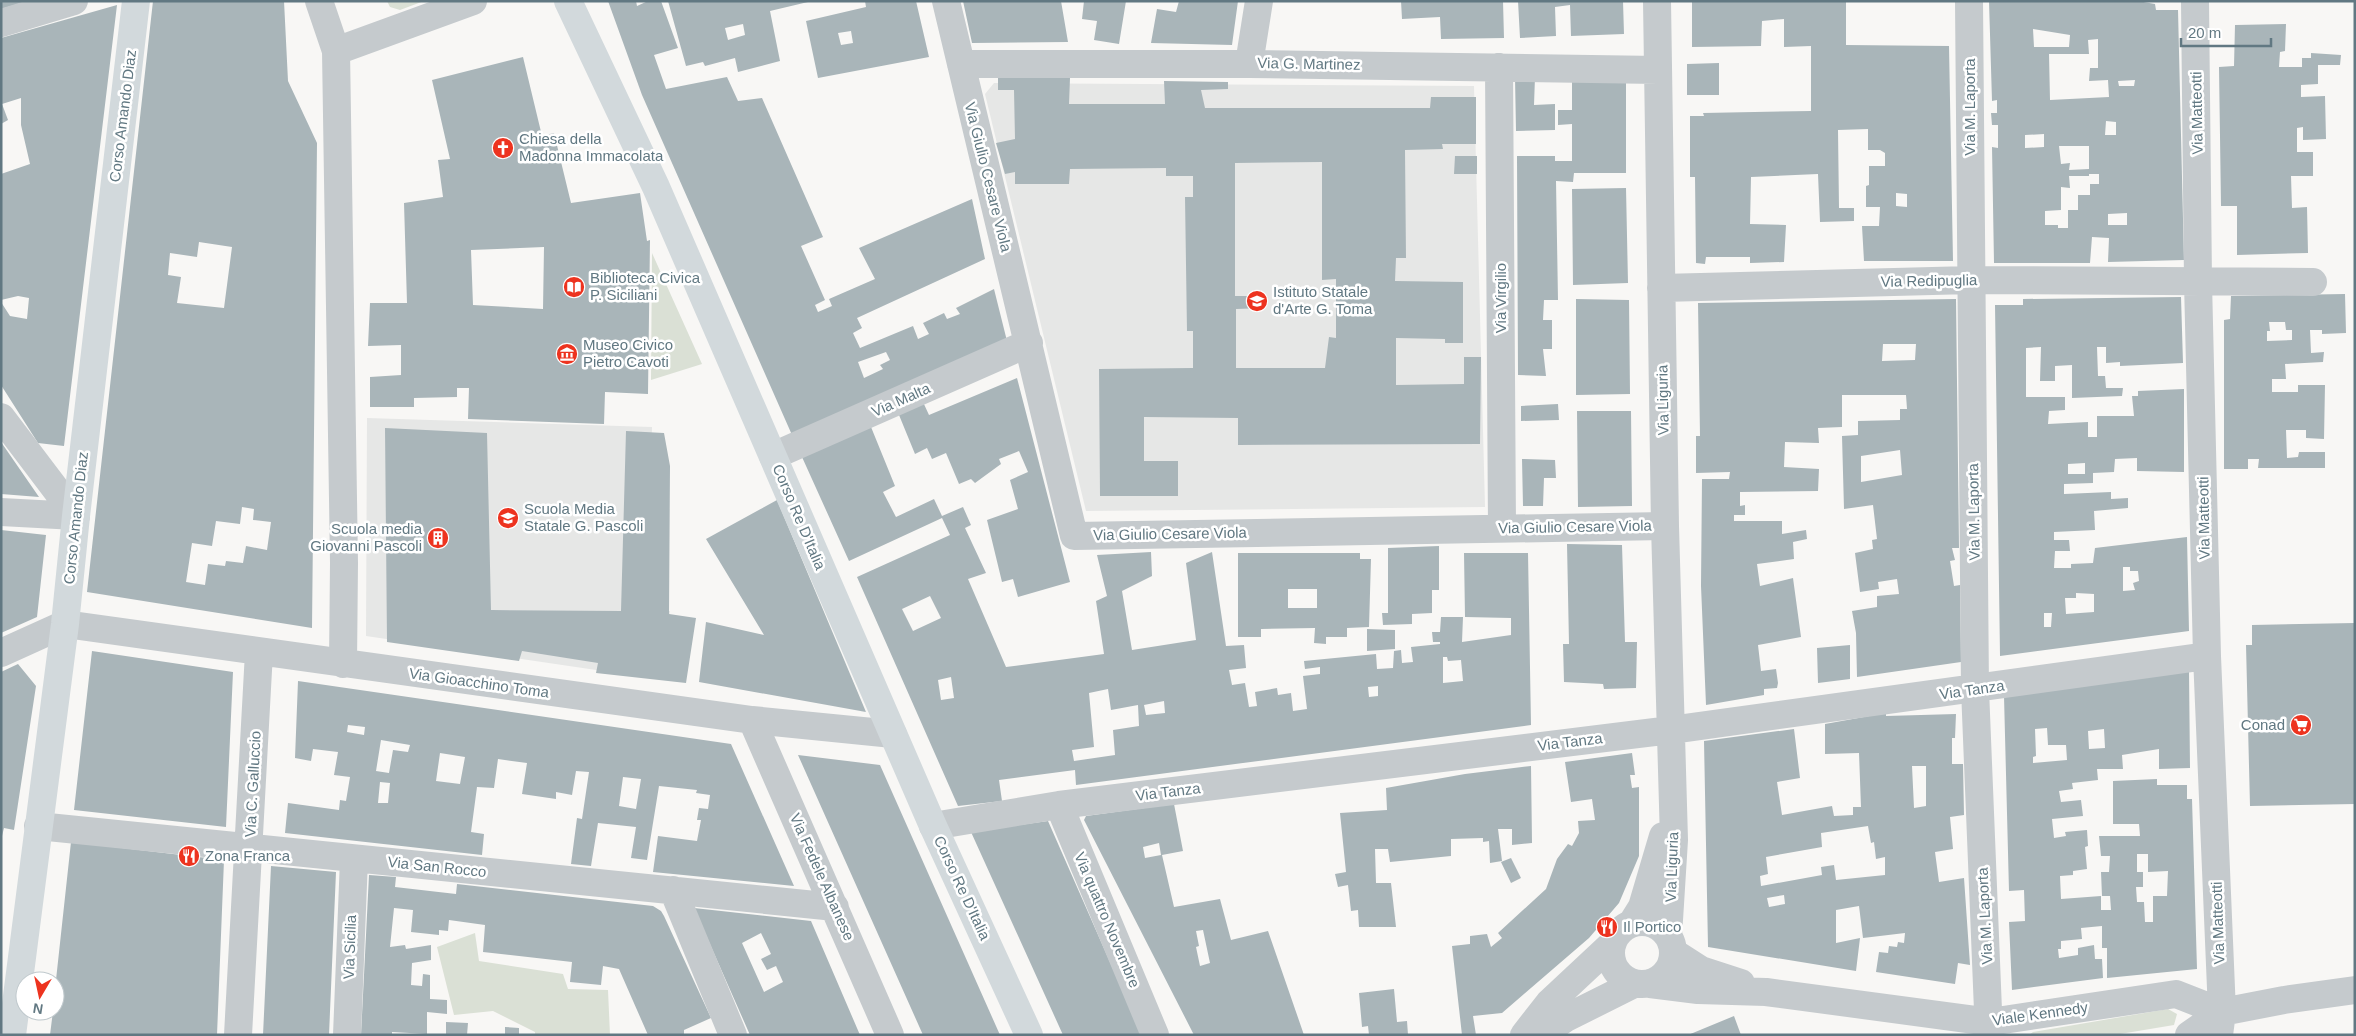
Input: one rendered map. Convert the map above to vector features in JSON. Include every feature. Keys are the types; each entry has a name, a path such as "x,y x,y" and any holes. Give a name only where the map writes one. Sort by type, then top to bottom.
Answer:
{"main road":[{"name":"Corso Amando Diaz","path":"12,1035 65,624 136,1"},
{"name":"Corso Re D'Italia","path":"568,1 656,187 893,734 1029,1035"}],"street":[{"path":"1,23 74,1"},
{"path":"319,1 336,51 344,563 343,664"},
{"path":"336,51 473,1"},
{"name":"Via Giulio Cesare Viola","path":"946,1 1074,536 1665,526"},
{"path":"1249,64 1259,1"},
{"name":"Via Liguria","path":"1658,1 1660,288 1674,840 1671,944"},
{"name":"Via M. Laporta","path":"1969,1 1975,689 1990,1028"},
{"name":"Via Matteotti","path":"2196,1 2198,282 2207,656 2221,1023"},
{"name":"Via G. Martinez","path":"961,64 1249,64 1658,70"},
{"name":"Via Virgilio","path":"1499,67 1502,528"},
{"name":"Via Redipuglia","path":"1660,288 1971,280 2313,282"},
{"name":"Via Malta","path":"773,456 1029,343"},
{"path":"1,417 76,516"},
{"path":"1,512 76,516"},
{"path":"1,653 65,624"},
{"name":"Via Gioacchino Toma","path":"65,624 752,720 893,734"},
{"name":"Via C. Galluccio","path":"238,1035 250,849 259,652"},
{"name":"Via Tanza","path":"934,826 1059,806 1671,730 2207,656"},
{"name":"Via Fedele Albanese","path":"752,720 890,1035"},
{"name":"Via Liguria","path":"1632,923 1642,907 1658,857 1672,798"},
{"name":"Via quattro Novembre","path":"1059,806 1155,1035"},
{"name":"Via San Rocco","path":"38,826 835,908"},
{"name":"Via Sicilia","path":"347,1035 354,859"},
{"path":"674,890 733,1035"},
{"path":"1524,1035 1549,1003 1610,946 1618,932 1632,923 1646,922 1658,927 1671,944 1671,966 1663,977 1642,984 1566,1018 1542,1035"},
{"name":"Viale Kennedy","path":"1671,944 1701,970 1766,992"},
{"path":"1610,946 1611,962 1620,977 1642,984"},
{"name":"Viale Kennedy","path":"1642,984 1698,990 1766,992 1990,1028 2176,994 2221,1023"},
{"path":"2189,1035 2284,1000 2355,990"}],"shaded area":[{"path":"387,1 424,1 400,10 390,7"},
{"name":"Istituto Statale d'Arte G. Toma","path":"994,83 1474,86 1485,507 1086,511 985,94"},
{"path":"652,253 702,364 651,380"},
{"name":"Scuola Media Statale G. Pascoli","path":"367,418 652,427 648,608 670,611 664,680 366,636"},
{"path":"475,933 479,961 563,974 568,989 608,990 610,1035 535,1035 535,1032 493,1011 454,1015 437,947"},
{"path":"2168,1009 2177,1014 2174,1025 2114,1035 2029,1035 2033,1032"}],"building":[{"path":"1,1 28,1 1,9"},
{"path":"153,1 284,1 288,81 317,143 312,628 87,592","holes":["199,242 232,247 224,308 177,303 181,277 168,275 170,253 197,257","242,507 254,509 253,520 271,522 267,550 246,546 243,563 226,561 225,566 208,564 205,585 186,582 192,543 212,546 216,521 240,524"]},
{"path":"608,1 636,1 637,6 648,1 661,1 678,48 654,55 666,89 727,77 738,101 762,98 823,237 801,246 825,300 815,305 818,312 832,306 829,299 875,279 859,248 972,199 985,259 857,318 862,328 853,333 860,348 913,326 918,339 929,334 923,323 944,313 947,319 960,314 956,308 994,289 1007,341 792,435 642,95","holes":["886,352 890,360 880,365 883,369 864,378 858,362"]},
{"path":"668,1 808,1 770,11 780,61 738,72 735,58 705,66 703,62 686,66","holes":["743,24 745,35 728,40 725,28"]},
{"path":"865,1 916,1 929,57 818,78 806,21 866,7","holes":["851,31 853,43 841,45 838,33"]},
{"path":"963,1 1061,1 1068,42 972,43"},
{"path":"1084,1 1126,1 1119,44 1094,40 1097,21 1082,19"},
{"path":"1179,1 1238,1 1232,45 1151,43 1157,9 1176,12"},
{"path":"1401,1 1503,1 1504,38 1441,39 1440,17 1402,19"},
{"path":"1518,1 1623,1 1624,34 1571,36 1570,5 1555,7 1556,36 1520,38"},
{"path":"1692,1 1846,1 1846,45 1949,46 1953,261 1864,261 1862,226 1879,226 1880,207 1866,207 1866,186 1869,185 1869,166 1885,166 1885,153 1880,150 1868,150 1868,129 1838,130 1839,208 1854,208 1854,221 1820,222 1818,174 1751,177 1750,224 1786,225 1784,262 1750,263 1750,257 1706,257 1705,264 1696,263 1695,177 1690,177 1690,116 1704,116 1703,113 1811,111 1811,46 1784,47 1784,19 1762,21 1761,46 1692,47","holes":["1896,193 1907,194 1907,207 1896,206"]},
{"path":"1989,1 2138,1 2155,4 2156,10 2178,10 2184,260 2108,262 2109,238 2092,237 2090,263 1994,263 1992,147 1998,148 1998,125 1992,125 1991,113 1997,113 1997,100 1992,101","holes":["2033,29 2070,35 2069,47 2034,47","2098,39 2098,68 2090,68 2089,81 2108,80 2109,97 2050,100 2049,54 2089,54 2088,40","2135,80 2134,86 2119,86 2118,81","2106,121 2116,122 2116,135 2105,135","2044,134 2044,147 2025,148 2025,135","2059,146 2089,146 2089,169 2069,170 2070,163 2061,164","2099,174 2099,184 2090,184 2090,195 2078,195 2078,210 2068,210 2068,228 2058,228 2058,225 2045,225 2045,211 2061,210 2061,187 2070,188 2069,176","2127,213 2127,225 2108,225 2108,214"]},
{"path":"117,5 64,446 38,443 1,385 1,302 10,316 27,319 29,298 18,296 1,300 1,174 30,164 21,125 21,98 2,104 8,120 1,124 1,38"},
{"path":"2286,24 2285,51 2280,52 2279,67 2302,67 2302,58 2311,58 2311,53 2341,55 2340,65 2318,65 2318,84 2301,85 2301,97 2325,96 2326,139 2303,140 2303,127 2297,128 2297,152 2313,152 2313,176 2291,176 2292,208 2307,207 2308,253 2237,255 2237,206 2221,206 2219,67 2234,66 2235,25"},
{"path":"523,57 542,136 554,133 571,203 640,193 647,241 650,240 648,394 605,392 604,424 468,419 469,388 457,388 457,397 414,398 414,407 370,407 370,377 401,375 401,345 368,346 370,303 407,303 404,203 443,197 438,160 450,159 432,80","holes":["544,247 543,309 473,305 471,250"]},
{"path":"1719,63 1719,95 1687,95 1687,64"},
{"path":"1515,77 1535,77 1534,105 1555,104 1555,130 1516,131"},
{"path":"1626,77 1626,173 1574,173 1573,182 1556,181 1558,300 1544,300 1543,320 1552,320 1552,349 1543,349 1546,376 1518,375 1517,156 1555,156 1555,161 1572,161 1572,124 1558,125 1558,110 1572,110 1572,79"},
{"path":"998,78 1070,78 1069,104 1165,104 1164,81 1228,82 1228,89 1201,90 1205,108 1430,108 1431,97 1476,97 1476,144 1442,144 1443,149 1405,150 1406,258 1396,258 1395,281 1463,282 1463,343 1445,343 1445,339 1396,338 1396,385 1464,384 1464,357 1481,357 1480,444 1238,445 1238,418 1144,417 1144,461 1178,461 1178,496 1100,496 1099,369 1193,368 1193,331 1187,331 1185,197 1193,197 1193,176 1166,176 1166,168 1070,169 1069,184 1015,184 1015,172 1005,174 996,143 1015,139 1014,90 998,90","holes":["1322,162 1322,280 1336,279 1336,338 1329,337 1325,368 1236,368 1236,309 1264,308 1264,296 1235,296 1235,163"]},
{"path":"1455,156 1477,156 1477,174 1454,174"},
{"path":"1626,188 1628,283 1573,285 1572,189"},
{"path":"2345,294 2346,333 2322,334 2322,330 2310,330 2311,353 2324,352 2323,362 2285,364 2286,379 2272,379 2272,392 2298,392 2298,385 2325,385 2324,439 2306,438 2306,430 2286,430 2287,458 2298,457 2299,452 2325,452 2325,468 2258,468 2259,459 2248,459 2248,469 2224,469 2224,320 2230,319 2231,296","holes":["2269,322 2285,322 2286,330 2292,330 2292,340 2267,341 2267,331 2270,331"]},
{"path":"2181,297 2183,363 2120,366 2120,362 2106,363 2106,347 2097,347 2098,376 2105,376 2106,388 2123,388 2122,396 2072,398 2072,365 2055,366 2055,381 2040,381 2041,347 2026,348 2026,397 2065,397 2065,410 2049,411 2048,424 2088,422 2088,437 2097,437 2097,416 2134,416 2132,396 2138,396 2138,391 2184,389 2184,472 2137,471 2137,458 2115,459 2114,472 2093,473 2093,483 2064,484 2064,494 2111,492 2111,499 2128,498 2128,508 2094,511 2095,530 2054,532 2054,540 2069,540 2070,551 2055,551 2054,568 2071,568 2071,564 2093,563 2095,548 2187,537 2189,631 2000,656 1995,305 2023,305 2023,299","holes":["2085,463 2085,474 2068,474 2068,464","2123,567 2130,567 2130,571 2138,571 2139,581 2133,583 2135,590 2123,591","2076,593 2094,594 2094,612 2066,614 2065,598 2076,598","2044,613 2052,613 2051,627 2044,627"]},
{"path":"1576,299 1629,300 1630,394 1576,395"},
{"path":"1956,299 1959,548 1952,548 1955,560 1950,561 1954,586 1960,585 1961,662 1857,677 1856,633 1852,611 1877,607 1877,596 1899,594 1897,579 1878,582 1879,589 1860,592 1855,553 1873,549 1872,540 1877,539 1873,505 1844,509 1842,436 1858,435 1858,421 1900,420 1900,409 1907,409 1906,395 1842,395 1842,427 1818,428 1819,443 1785,442 1784,467 1819,469 1818,491 1740,492 1740,506 1745,505 1745,515 1734,515 1734,521 1782,521 1782,534 1806,530 1807,539 1793,542 1794,559 1757,564 1760,586 1793,578 1801,637 1758,645 1761,671 1776,669 1777,688 1764,689 1764,695 1706,705 1701,586 1702,479 1729,479 1730,472 1696,473 1696,436 1700,436 1698,303","holes":["1883,344 1916,344 1915,360 1882,361","1900,450 1902,475 1861,482 1861,456"]},
{"path":"1017,378 1070,582 1018,597 1013,579 1002,582 987,520 1018,509 1010,480 1028,472 1019,451 999,459 1001,464 975,483 971,479 959,484 946,453 932,459 927,448 915,454 899,415 923,402 929,415"},
{"path":"1558,404 1559,420 1521,421 1521,406"},
{"path":"1577,411 1631,411 1632,506 1578,507"},
{"path":"871,427 895,486 883,492 896,517 934,499 942,516 963,507 971,525 965,528 986,573 968,579 1006,667 1104,654 1096,601 1107,596 1097,555 1151,552 1152,576 1122,591 1132,650 1196,640 1186,563 1212,552 1226,646 1244,645 1246,668 1229,670 1232,685 1245,683 1249,707 1257,706 1255,692 1277,688 1278,695 1291,693 1293,711 1307,709 1303,676 1320,674 1320,667 1305,669 1304,661 1376,654 1377,669 1393,668 1394,651 1401,650 1402,663 1413,662 1411,647 1440,644 1440,642 1433,642 1432,632 1440,632 1441,617 1463,617 1462,642 1511,635 1511,618 1465,617 1464,553 1528,553 1531,725 1076,785 1075,770 999,780 1002,801 958,806 857,577 950,535 942,518 849,561 802,457","holes":["930,596 941,618 913,631 902,609","1443,657 1447,657 1448,661 1461,660 1463,681 1443,683","951,677 954,698 941,700 938,680","1378,686 1378,696 1369,697 1368,687","1108,689 1111,710 1138,705 1139,726 1113,730 1115,755 1074,761 1072,750 1094,747 1089,693","1164,701 1165,713 1146,715 1144,705"]},
{"name":"Scuola media Giovanni Pascoli","path":"385,428 487,433 491,610 621,611 626,431 664,433 670,466 669,614 696,618 686,683 596,673 598,663 522,651 519,661 387,642"},
{"path":"1,442 39,497 1,494"},
{"path":"1522,459 1555,460 1556,478 1544,478 1543,506 1523,506"},
{"path":"777,500 866,712 699,682 706,622 764,635 706,539"},
{"path":"1,530 46,535 37,617 1,633"},
{"path":"1567,544 1622,545 1625,642 1637,642 1636,688 1604,689 1603,684 1564,682 1563,644 1569,644"},
{"path":"1439,546 1439,590 1432,590 1432,613 1412,614 1412,624 1383,625 1382,613 1388,613 1388,548"},
{"path":"1238,553 1360,553 1360,559 1371,559 1369,627 1347,628 1347,637 1326,637 1326,644 1314,643 1315,628 1261,629 1261,637 1238,637","holes":["1288,589 1317,589 1317,608 1288,608"]},
{"name":"Conad","path":"2355,623 2355,804 2250,806 2246,645 2252,645 2252,625"},
{"path":"1367,629 1395,630 1395,649 1367,651"},
{"path":"1850,645 1850,679 1818,683 1817,648"},
{"path":"92,651 233,672 226,827 74,810"},
{"path":"18,664 36,686 14,830 4,828 1,840 1,672"},
{"path":"2189,671 2190,768 2159,769 2159,749 2122,755 2123,769 2097,769 2098,780 2072,783 2073,789 2059,791 2061,802 2081,800 2083,816 2052,819 2054,838 2066,836 2065,832 2087,830 2088,846 2085,847 2087,869 2073,871 2073,875 2060,876 2061,899 2101,896 2101,910 2111,910 2110,896 2102,896 2101,872 2109,872 2110,856 2101,856 2099,836 2140,836 2139,824 2113,824 2113,781 2157,779 2157,785 2187,785 2187,799 2192,799 2197,969 2107,978 2107,948 2102,948 2102,926 2081,928 2082,939 2061,941 2061,949 2058,949 2059,958 2078,955 2078,948 2094,945 2095,959 2102,959 2103,978 2012,990 2009,922 2025,921 2024,890 2009,891 2004,696","holes":["2047,728 2048,745 2066,745 2067,760 2033,763 2033,757 2036,756 2035,729","2104,729 2105,748 2089,749 2088,731","2137,854 2148,854 2148,872 2168,871 2167,896 2153,896 2153,922 2145,922 2144,902 2137,902 2136,887 2143,887 2143,872 2137,872"]},
{"path":"298,681 731,744 794,886 653,872 658,836 697,841 701,820 697,820 699,808 708,809 710,795 696,793 697,790 659,786 647,860 631,858 636,827 598,823 591,866 571,864 577,818 582,819 589,772 576,771 572,795 556,792 556,799 522,794 527,763 498,759 494,788 477,787 471,832 484,834 482,855 285,833 288,803 339,810 340,800 346,801 350,777 334,775 338,752 313,749 311,761 295,758","holes":["348,725 365,727 364,735 347,732","381,740 410,745 408,752 393,750 389,773 376,771","440,753 465,757 460,784 436,781","623,777 641,779 636,809 619,806","380,782 390,783 388,803 378,803"]},
{"path":"1886,713 1886,716 1956,714 1955,738 1952,738 1952,764 1963,764 1964,815 1950,817 1953,849 1935,852 1939,882 1964,878 1970,965 1958,963 1955,984 1876,972 1879,952 1888,953 1889,946 1897,947 1898,942 1904,943 1905,933 1863,938 1859,906 1836,910 1836,943 1860,938 1856,971 1708,947 1704,741 1794,729 1800,778 1777,782 1782,815 1832,806 1834,816 1853,815 1853,807 1861,807 1859,753 1825,754 1825,724","holes":["1912,766 1926,766 1926,806 1914,808","1868,826 1871,843 1874,842 1876,859 1885,857 1885,875 1836,880 1834,865 1821,867 1822,875 1761,886 1760,876 1768,874 1766,857 1822,847 1821,833","1784,895 1785,904 1769,907 1767,898"]},
{"path":"1632,753 1635,775 1630,775 1632,788 1639,787 1639,856 1619,903 1589,938 1502,1013 1473,1016 1476,1035 1462,1035 1452,946 1470,944 1470,936 1487,934 1491,947 1502,938 1498,933 1546,889 1557,859 1568,844 1572,846 1579,833 1578,821 1595,820 1592,799 1571,802 1565,762"},
{"path":"798,755 880,765 1000,1035 923,1035"},
{"path":"1531,766 1532,843 1512,845 1512,829 1498,829 1502,861 1490,863 1489,841 1483,842 1483,838 1451,839 1451,856 1390,862 1388,849 1375,849 1376,883 1391,883 1396,927 1359,927 1358,910 1351,911 1348,885 1338,887 1335,874 1346,872 1340,813 1387,810 1386,788 1465,774"},
{"path":"1174,804 1183,851 1162,855 1174,907 1220,899 1231,940 1268,931 1304,1035 1194,1035 1084,820 1086,816","holes":["1159,843 1161,855 1145,858 1143,847","1203,930 1210,963 1200,966 1196,947 1199,946 1196,931"]},
{"path":"1048,821 1142,1035 1063,1035 971,832"},
{"path":"71,842 224,860 217,1035 50,1035 52,1021 65,1021 65,971 57,971"},
{"path":"1511,858 1521,878 1511,883 1501,862"},
{"path":"271,866 336,872 329,1035 263,1035"},
{"path":"369,875 396,877 395,887 456,894 457,884 653,906 661,911 664,916 711,1018 684,1030 684,1035 648,1035 619,969 603,966 601,985 570,982 572,962 483,952 485,925 449,920 448,931 439,930 439,935 411,932 413,910 394,908 390,947 405,945 406,949 431,945 431,960 412,963 411,985 422,986 423,974 430,975 430,999 447,1000 447,1014 427,1012 427,1034 392,1032 392,1035 361,1035"},
{"path":"694,908 811,921 860,1035 750,1035","holes":["761,933 771,954 761,959 767,970 776,966 783,982 764,992 742,943"]},
{"path":"1394,989 1397,1022 1407,1021 1408,1035 1369,1035 1368,1026 1362,1027 1359,993"},
{"path":"1734,1016 1741,1035 1688,1035"},
{"path":"446,1022 468,1023 467,1035 446,1035"},
{"path":"505,1027 519,1028 519,1035 505,1035"}],"place":[{"name":"Chiesa della Madonna Immacolata","path":"503,148"},
{"name":"Biblioteca Civica P. Siciliani","path":"574,287"},
{"name":"Istituto Statale d'Arte G. Toma","path":"1257,301"},
{"name":"Museo Civico Pietro Cavoti","path":"567,354"},
{"name":"Scuola Media Statale G. Pascoli","path":"508,518"},
{"name":"Scuola media Giovanni Pascoli","path":"438,538"},
{"name":"Conad","path":"2301,725"},
{"name":"Zona Franca","path":"189,856"},
{"name":"Il Portico","path":"1607,927"}]}
